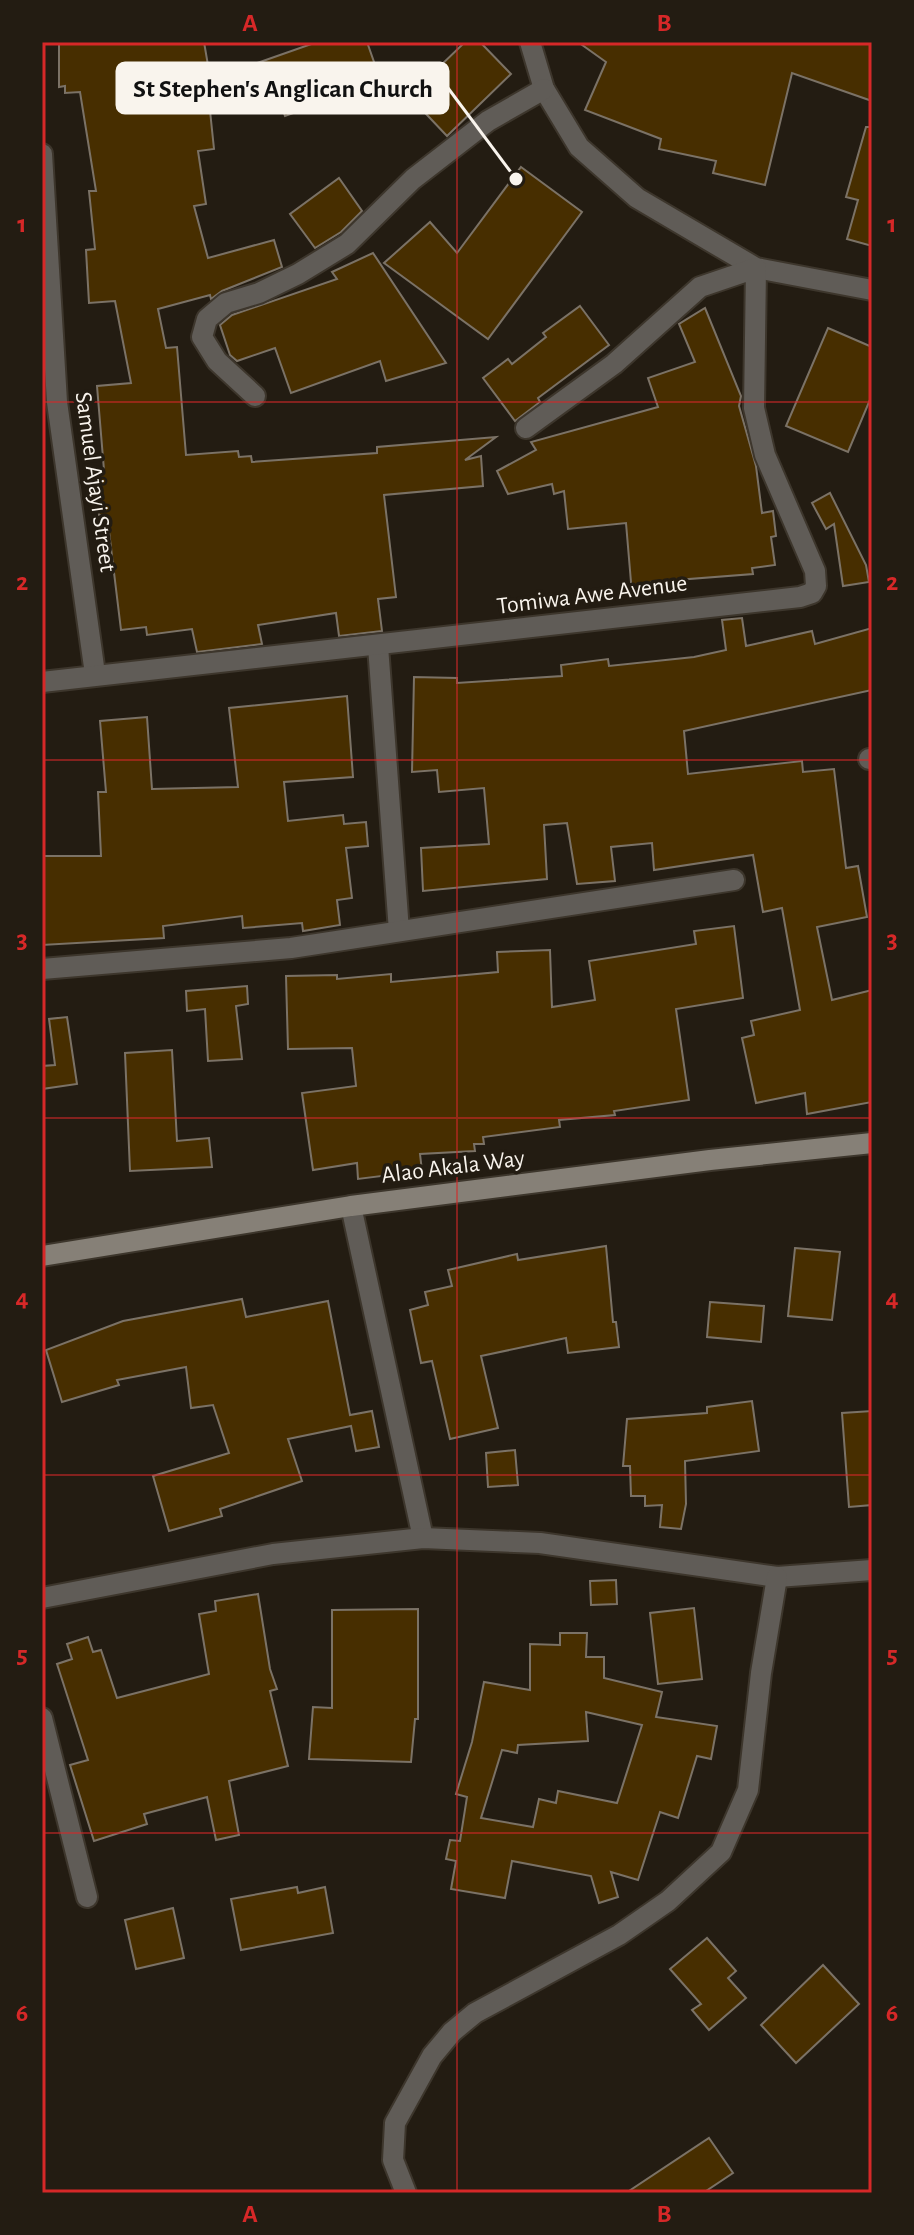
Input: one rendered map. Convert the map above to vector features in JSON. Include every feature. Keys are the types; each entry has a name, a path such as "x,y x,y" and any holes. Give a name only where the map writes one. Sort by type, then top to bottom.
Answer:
{"street":[{"path":"530,42 544,89 579,147 637,198 756,268 872,290"},
{"path":"255,396 217,361 202,337 207,319 226,303 259,293 298,274 347,244 425,169 488,121 544,89"},
{"name":"Samuel Ajayi Street","path":"42,154 50,403 95,674"},
{"path":"526,428 614,364 700,287 756,268"},
{"name":"Tomiwa Awe Avenue","path":"42,682 378,646 812,593 816,586 815,571 765,455 754,408 756,268"},
{"path":"378,646 399,931"},
{"path":"42,969 234,954 734,880"},
{"name":"Alao Akala Way","path":"42,1256 351,1206 872,1143"},
{"path":"351,1206 423,1538"},
{"path":"42,1598 273,1554 423,1538 540,1543 777,1577 872,1570"},
{"path":"406,2193 393,2160 395,2123 432,2056 452,2032 475,2013 619,1935 668,1901 721,1852 748,1790 761,1673 777,1577"},
{"path":"42,1718 87,1897"}],"building":[{"path":"59,42 204,42 214,100 209,101 214,149 198,151 206,204 194,206 208,258 274,240 282,267 222,291 211,299 210,295 158,309 166,348 177,347 186,455 238,451 239,457 251,456 252,462 377,453 377,447 496,437 465,460 481,456 483,486 384,495 396,597 378,599 382,631 339,636 336,613 258,625 262,644 197,652 192,629 147,635 146,627 121,630 107,515 99,515 96,470 104,470 97,386 131,383 115,301 89,303 86,250 95,249 89,191 96,191 80,92 65,93 65,86 59,87"},
{"path":"317,42 367,42 381,82 285,116 274,84 253,90 246,67"},
{"path":"465,42 480,42 511,74 447,136 409,96"},
{"path":"578,42 872,42 872,101 792,73 765,185 713,173 716,161 659,149 661,139 585,110 606,62"},
{"path":"866,127 872,127 872,246 847,239 858,200 846,197"},
{"path":"521,167 582,212 488,339 384,263 430,222 457,253"},
{"path":"339,178 362,211 341,232 315,248 290,214"},
{"path":"373,253 446,363 386,381 380,361 291,393 275,348 237,361 230,355 220,325 232,315 337,279 332,272"},
{"path":"580,306 609,345 538,398 540,402 515,421 483,378 508,359 512,364 546,337 543,333"},
{"path":"705,308 741,396 739,406 756,466 762,513 773,511 776,536 771,537 775,565 752,568 753,574 651,582 652,592 632,594 626,523 568,529 564,491 554,494 552,484 508,494 497,471 536,450 531,442 658,407 648,378 695,362 679,324"},
{"path":"828,328 872,347 872,395 848,452 786,426"},
{"path":"830,493 866,565 869,582 843,586 834,524 826,529 812,503"},
{"path":"742,618 746,646 812,631 815,644 872,628 872,690 684,731 688,774 802,761 803,772 834,769 846,868 858,866 867,917 817,927 832,1000 872,990 872,1102 807,1114 805,1093 756,1103 742,1038 754,1035 751,1021 800,1010 782,908 763,912 753,855 654,870 652,843 611,847 615,881 577,884 567,823 544,825 547,879 423,891 421,848 489,844 484,788 439,792 437,770 412,772 414,677 457,678 457,683 562,676 561,665 608,659 609,666 694,657 726,650 722,620"},
{"path":"347,696 353,777 284,782 288,821 343,815 344,824 366,822 368,846 346,848 352,898 337,900 340,925 303,931 302,923 243,928 242,916 163,926 164,938 42,945 42,856 101,856 98,792 106,792 100,721 147,717 152,789 238,787 229,708"},
{"path":"734,926 743,998 676,1009 689,1100 614,1111 615,1115 559,1120 560,1127 483,1137 484,1144 474,1144 475,1151 420,1154 422,1171 358,1179 357,1163 313,1170 302,1093 356,1086 352,1048 288,1049 286,976 337,975 337,979 391,974 391,982 498,972 497,952 550,950 552,1007 595,1000 589,961 696,944 694,931"},
{"path":"247,986 248,1004 236,1006 242,1059 208,1061 205,1009 187,1011 186,991"},
{"path":"67,1017 77,1084 42,1089 42,1066 55,1065 49,1019"},
{"path":"172,1050 177,1141 209,1138 212,1167 130,1171 125,1053"},
{"path":"606,1246 613,1322 616,1322 619,1347 568,1353 566,1338 481,1356 498,1428 450,1439 432,1361 421,1363 410,1310 428,1305 425,1292 452,1286 448,1270 517,1254 518,1260"},
{"path":"795,1248 840,1252 832,1320 788,1316"},
{"path":"242,1299 246,1317 328,1301 350,1415 372,1411 379,1447 356,1451 351,1426 288,1439 302,1481 220,1509 222,1516 169,1531 153,1476 229,1453 213,1405 191,1408 186,1367 117,1380 119,1385 62,1402 46,1350 123,1321"},
{"path":"710,1302 764,1306 761,1342 707,1337"},
{"path":"752,1401 759,1451 685,1461 686,1504 681,1529 660,1527 662,1505 645,1506 645,1496 631,1496 630,1466 623,1466 627,1419 707,1413 707,1407"},
{"path":"872,1411 872,1505 849,1507 842,1413"},
{"path":"515,1450 518,1485 488,1487 486,1453"},
{"path":"616,1580 617,1604 591,1605 590,1581"},
{"path":"258,1594 270,1669 277,1689 270,1691 288,1766 229,1781 239,1835 216,1840 207,1797 144,1814 147,1824 94,1841 70,1765 88,1760 57,1664 72,1659 67,1644 88,1637 93,1652 101,1650 117,1698 209,1674 199,1614 216,1611 215,1601"},
{"path":"694,1608 702,1679 658,1684 650,1613"},
{"path":"418,1609 418,1719 415,1719 411,1762 309,1759 313,1707 332,1708 332,1610"},
{"path":"560,1633 587,1633 586,1657 604,1657 604,1678 662,1692 656,1717 717,1726 711,1759 697,1756 678,1818 660,1812 638,1880 611,1872 618,1897 599,1903 591,1876 512,1861 505,1898 451,1889 456,1861 446,1859 450,1840 460,1841 467,1797 456,1794 472,1742 484,1682 530,1690 530,1644 560,1645","holes":["586,1712 642,1725 617,1803 558,1791 556,1803 539,1799 533,1827 481,1818 502,1750 517,1753 518,1745 588,1741"]},
{"path":"297,1887 298,1893 325,1887 333,1933 241,1950 231,1899"},
{"path":"173,1908 184,1958 136,1969 125,1920"},
{"path":"707,1938 736,1971 728,1978 746,1998 709,2030 692,2010 701,2004 670,1969"},
{"path":"823,1965 859,2004 796,2063 761,2025"},
{"path":"709,2138 733,2173 703,2193 626,2193"}],"place":[{"name":"St Stephen's Anglican Church","path":"516,179"}]}
